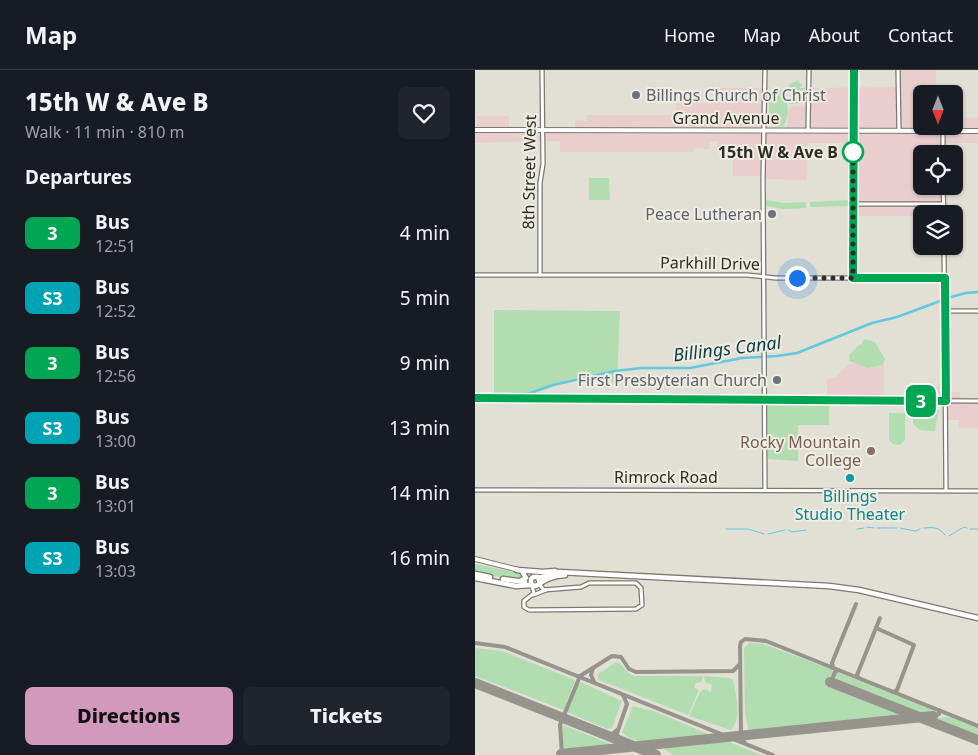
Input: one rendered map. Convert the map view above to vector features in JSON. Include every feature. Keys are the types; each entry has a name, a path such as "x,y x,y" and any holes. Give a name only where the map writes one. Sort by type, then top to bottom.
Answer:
{"highway":[{"path":"520,570 543,572 561,570 586,574"},
{"path":"516,582 525,579 526,575 520,570"},
{"path":"531,582 536,586 539,581 559,572 829,586 859,590 978,618"},
{"path":"475,576 516,582 531,582 563,575 646,576"},
{"path":"475,576 516,586 531,582"}],"main road":[{"name":"Grand Avenue","path":"475,130 913,131"},
{"name":"Grand Avenue","path":"963,131 978,131"},
{"path":"475,559 532,572 539,581"},
{"path":"520,570 528,573 531,582"}],"street":[{"name":"8th Street West","path":"540,275 540,189 543,170 542,70"},
{"path":"765,70 763,276 765,489"},
{"path":"808,130 809,70"},
{"path":"853,278 854,70"},
{"path":"898,70 899,131"},
{"path":"853,204 943,204 943,195"},
{"path":"944,255 946,490"},
{"name":"Parkhill Drive","path":"475,275 945,278"},
{"path":"945,311 978,311"},
{"path":"475,398 978,401"},
{"name":"Rimrock Road","path":"475,490 765,489 978,491"},
{"path":"539,581 543,590 549,589 581,588 589,583 634,583 641,588 642,605 636,609 531,610 524,607 525,600 549,589"},
{"path":"531,582 534,593 531,596"}],"shaded area":[{"path":"899,70 936,70 936,85 913,85 913,129 787,128 788,110 793,106 808,105 809,88 898,87"},
{"path":"720,88 764,88 764,130 913,131 913,135 963,135 963,131 978,131 978,143 913,145 913,195 943,195 944,205 913,205 913,216 853,216 853,143 808,143 807,180 763,179 763,176 733,176 733,149 717,149 717,141 709,141 709,149 694,148 694,152 560,152 560,141 475,143 477,116 509,116 509,128 575,130 575,121 587,121 587,115 676,115 676,103 720,102"},
{"path":"963,118 978,118 978,129 963,129"},
{"path":"851,363 857,363 870,368 884,365 884,400 827,400 827,379 835,377"},
{"path":"933,387 946,387 946,392 960,392 960,401 978,401 978,428 959,428 959,420 946,420 946,401 933,401"}],"green space":[{"path":"798,80 802,86 799,88 805,88 805,103 789,104 790,98 795,91 792,92 788,85"},
{"path":"779,88 787,100 787,117 783,126 776,127 769,120 769,94 773,89"},
{"path":"589,178 609,178 610,200 589,200"},
{"path":"766,200 784,203 806,202 806,208 784,209 766,206"},
{"path":"851,200 851,206 810,207 810,202"},
{"path":"494,310 620,311 617,382 612,383 610,371 563,381 519,396 494,396"},
{"path":"864,339 875,342 885,359 883,365 868,368 850,361 849,355 862,344"},
{"path":"767,402 829,403 829,425 798,425 798,461 768,459"},
{"path":"935,406 939,410 935,431 920,430 913,424 913,409"},
{"path":"889,413 905,413 905,440 900,445 893,444 889,440"},
{"path":"475,564 523,574 525,578 521,581 475,572"},
{"path":"749,643 763,644 831,669 833,671 829,684 903,713 903,716 752,732 748,729 745,712 744,648"},
{"path":"475,648 502,651 575,680 564,710 475,676"},
{"path":"616,662 634,676 703,676 701,682 696,683 694,687 699,690 688,715 599,680 597,675"},
{"path":"837,672 936,712 917,713 834,680"},
{"path":"704,676 733,680 737,699 737,713 731,730 689,716 700,692 704,689 711,692 712,685 705,682"},
{"path":"581,682 622,701 612,728 607,729 567,712 578,683 580,684"},
{"path":"633,706 654,711 710,735 644,744 626,736 622,732"},
{"path":"951,717 978,727 978,738 934,720 934,718"},
{"path":"563,725 614,746 565,751 563,749 561,727"},
{"path":"724,740 761,755 673,755 663,748"}],"waterway":[{"name":"Billings Canal","path":"475,402 515,402 522,396 553,385 615,371 641,368 690,368 742,358 797,353 872,323 897,317 951,297 978,292"},
{"path":"867,527 874,528"},
{"path":"949,536 964,527 967,528"},
{"path":"857,529 864,528"},
{"path":"877,528 897,528"},
{"path":"900,528 915,531 920,529"},
{"path":"924,528 936,528 945,535"},
{"path":"726,529 748,529 764,534"},
{"path":"970,529 978,529"},
{"path":"768,534 785,530"},
{"path":"788,530 792,532 806,530"}],"taxiway":[{"path":"833,668 832,663 856,604"},
{"path":"859,678 857,675 880,618"},
{"path":"876,628 914,645 897,690 893,692"},
{"path":"745,743 741,737 740,646 741,642 745,639 766,641 978,726"},
{"path":"475,643 505,647 773,755"},
{"path":"562,754 560,725 580,676 612,656 621,657 629,669 636,672 733,671 739,665"},
{"path":"593,668 591,675 594,682"},
{"path":"831,682 835,672 838,670"},
{"path":"623,695 627,704 617,733 618,737 624,742"},
{"path":"933,716 939,714 939,710"},
{"path":"605,735 611,735 617,730"}],"runway":[{"path":"830,682 978,740"},
{"path":"475,683 656,755"},
{"path":"561,754 933,716"}],"bus line":[{"name":"3","path":"475,398 572,397 593,399 946,401 945,278 853,278 854,70"}],"place":[{"name":"Billings Church of Christ","path":"636,95"},
{"name":"15th W & Ave B","path":"853,152"},
{"name":"Peace Lutheran","path":"772,214"},
{"name":"First Presbyterian Church","path":"777,380"},
{"name":"Rocky Mountain College","path":"871,451"},
{"name":"Billings Studio Theater","path":"850,478"}],"route":[{"path":"797,278 853,278 853,152"}]}
